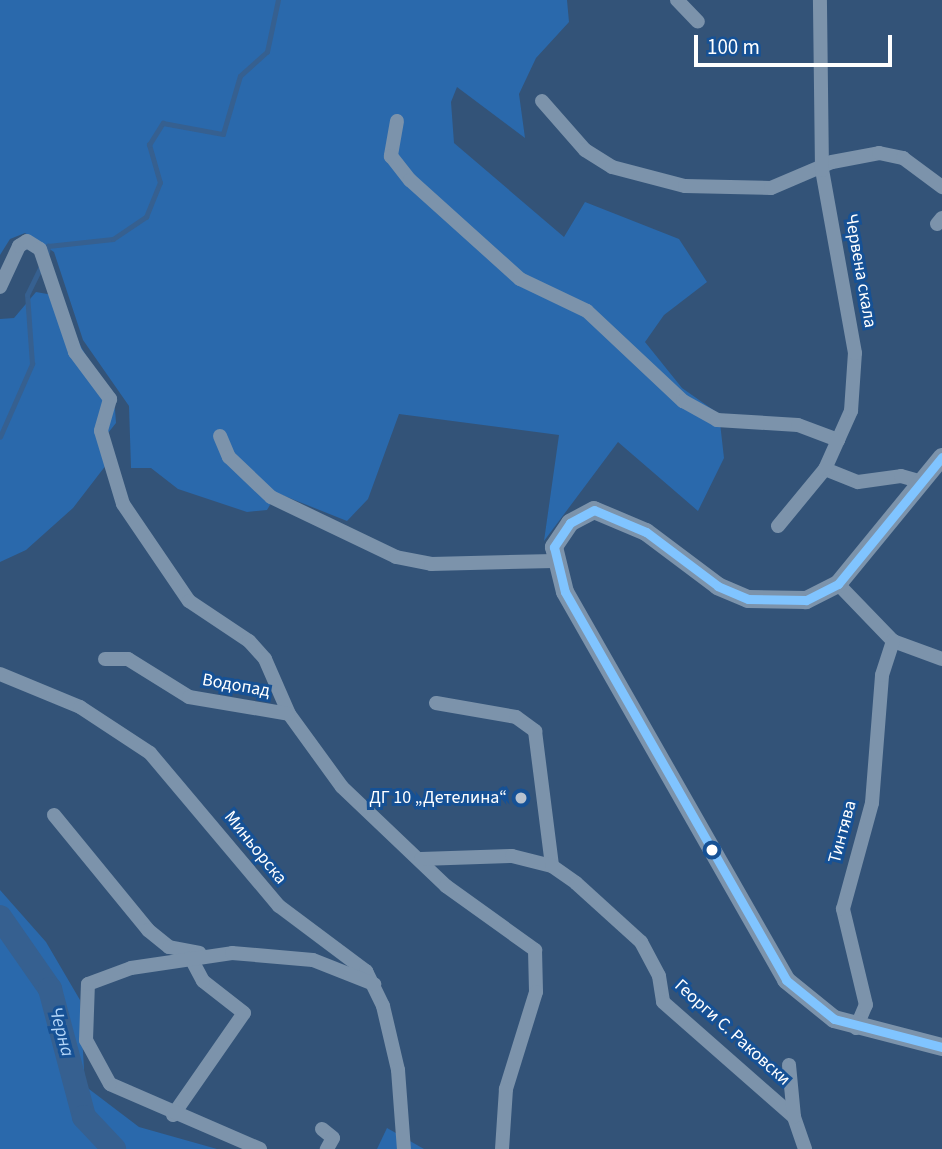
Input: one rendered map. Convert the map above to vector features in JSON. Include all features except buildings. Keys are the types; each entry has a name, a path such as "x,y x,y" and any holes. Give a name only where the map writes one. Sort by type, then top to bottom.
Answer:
{"street":[{"path":"677,0 698,22"},
{"name":"Червена скала","path":"778,526 825,469 851,411 855,353 822,170 820,0"},
{"path":"542,101 585,150 612,167 685,186 771,188 879,153 903,158 942,187"},
{"path":"397,121 391,156 410,180 520,279 587,311 684,401 717,420 799,425 838,440"},
{"path":"0,299 3,284 19,246 27,242 40,248 75,352 113,407 101,431 123,504 190,601 249,641 265,659 289,714 324,767 464,901 535,950 537,992 506,1089 502,1149"},
{"path":"220,436 229,457 271,497 396,557 431,564 554,561"},
{"path":"942,457 838,584 806,600 748,599 718,586 646,532 594,510 580,514 560,535 554,561 565,592 759,940 807,1001 856,1028 942,1047"},
{"path":"825,469 858,482 901,476 922,482"},
{"path":"838,584 893,641 942,659"},
{"name":"Тинтява","path":"856,1028 866,1005 858,992 844,896 870,813 882,675 893,641"},
{"name":"Водопад","path":"104,659 128,659 189,697 289,714"},
{"name":"Миньорска","path":"0,674 80,707 150,753 279,906 355,961 374,984 398,1070 404,1149"},
{"path":"421,859 472,853 552,866 535,731 516,717 436,703"},
{"path":"54,815 106,887 159,940 211,956"},
{"name":"Георги С. Раковски","path":"552,866 640,942 659,976 663,1002 794,1117 805,1149"},
{"path":"260,1149 173,1115 110,1084 86,1040 83,1012 93,978 191,958 260,953 313,960 374,984"},
{"path":"173,1115 244,1013 203,981 191,958"},
{"path":"789,1065 794,1117"},
{"path":"322,1129 332,1138 327,1149"}],"shaded area":[{"path":"0,0 567,0 569,22 536,58 519,94 525,138 457,87 451,102 454,143 564,237 585,202 679,239 707,282 664,315 645,342 682,388 719,414 724,458 698,511 618,442 544,541 559,435 399,414 368,499 347,521 277,493 267,510 247,512 178,489 151,468 131,468 129,406 83,340 54,252 25,233 10,239 0,255"},
{"path":"36,292 53,295 115,409 116,423 108,433 113,456 73,508 26,550 0,562 0,319 14,318"},
{"path":"0,890 46,942 80,1000 85,1086 139,1127 217,1149 0,1149"},
{"path":"387,1128 424,1149 377,1149"}],"waterway":[{"path":"47,253 48,246 113,239 146,217 160,183 149,145 163,123 223,134 240,76 267,52 278,0"},
{"path":"0,437 32,364 27,295 42,264"},
{"name":"Черна","path":"0,917 50,989 84,1117 114,1149"}],"transit line":[{"path":"942,457 838,584 806,600 748,599 718,586 646,532 594,510 570,523 554,547 565,592 786,980 834,1019 942,1047"}],"place":[{"name":"ДГ 10 „Детелина“","path":"521,798"}]}
